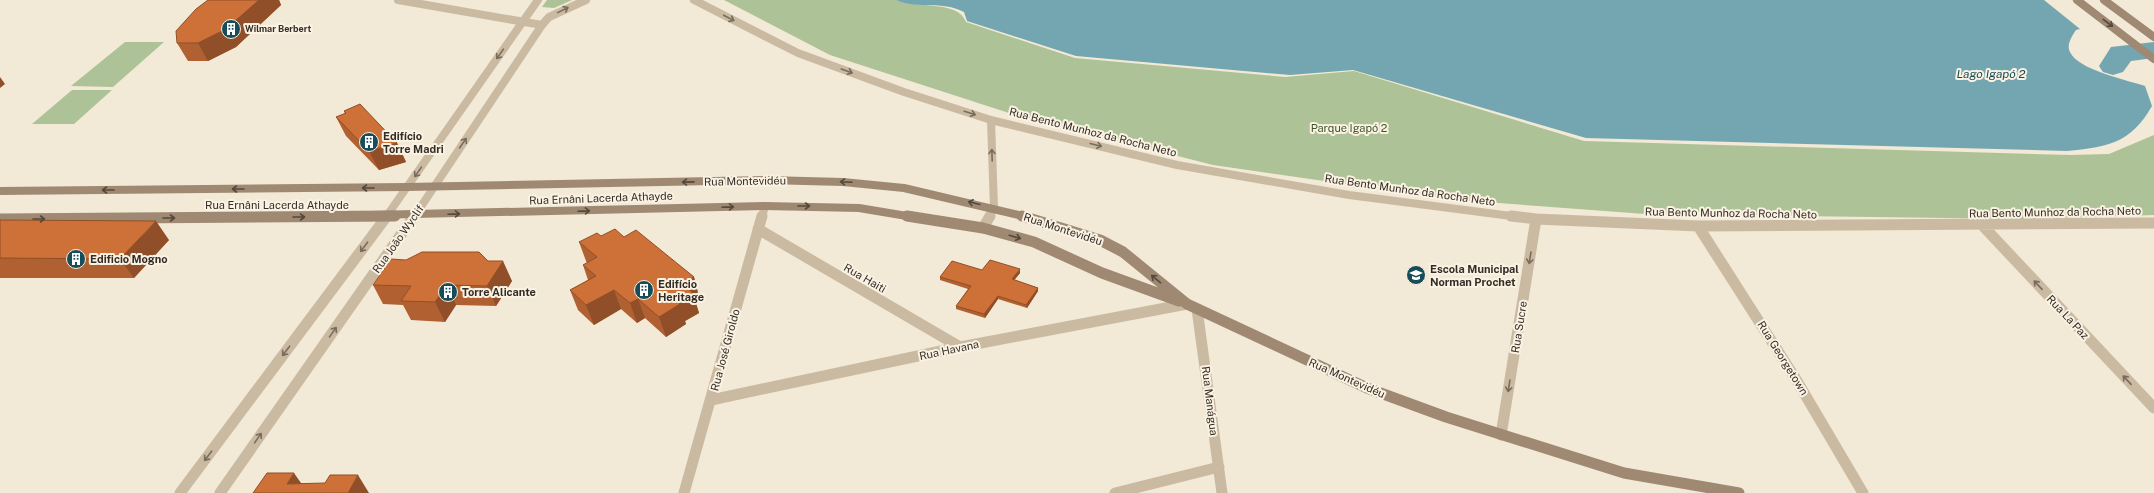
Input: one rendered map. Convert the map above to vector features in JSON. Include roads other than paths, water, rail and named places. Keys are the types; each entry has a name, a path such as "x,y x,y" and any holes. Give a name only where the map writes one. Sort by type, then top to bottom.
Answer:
{"street":[{"path":"398,0 542,24"},
{"name":"Rua João Wyclif","path":"180,493 387,216 538,0"},
{"name":"Rua João Wyclif","path":"220,493 415,215 542,24 549,17 586,0"},
{"name":"Rua Bento Munhoz da Rocha Neto","path":"694,0 798,53 904,92 991,120 1177,165 1349,196 1536,219 1698,226 1983,226 2154,223"},
{"path":"2077,0 2154,59"},
{"path":"2104,0 2154,37"},
{"path":"983,228 994,208 991,120"},
{"name":"Rua Montevidéu","path":"407,187 767,180 843,182 904,188 994,208 1036,219 1100,240 1123,252 1186,304 1367,388 1501,435 1624,473 1739,493"},
{"name":"Rua Ernâni Lacerda Athayde","path":"0,191 407,187"},
{"name":"Rua Ernâni Lacerda Athayde","path":"0,220 387,216 765,206 859,208 983,228 1034,242 1102,273 1186,304"},
{"name":"Rua José Giroldo","path":"684,493 765,206"},
{"name":"Rua Sucre","path":"1501,435 1536,219"},
{"name":"Rua Georgetown","path":"1698,226 1797,380 1863,493"},
{"name":"Rua La Paz","path":"1983,226 2154,408"},
{"name":"Rua Haiti","path":"758,230 960,347"},
{"name":"Rua Havana","path":"711,400 960,347 1186,304"},
{"name":"Rua Manágua","path":"1197,309 1222,493"},
{"path":"1115,493 1219,468"}],"water":[{"name":"Lago Igapó 2","path":"896,0 2044,0 2080,29 2076,30 2069,44 2070,52 2075,58 2092,69 2104,74 2145,86 2152,106 2136,128 2117,141 2106,145 2067,151 1586,138 1353,70 1290,75 1076,56 967,21 964,12 955,8 905,3"}],"waterway":[{"path":"2113,66 2121,53 2154,50"}],"place":[{"name":"Wilmar Berbert","path":"231,29"},
{"name":"Edifício Torre Madri","path":"369,142"},
{"name":"Edificio Mogno","path":"76,259"},
{"name":"Escola Municipal Norman Prochet","path":"1416,275"},
{"name":"Edifício Heritage","path":"644,290"},
{"name":"Torre Alicante","path":"448,292"}],"park label":[{"name":"Parque Igapó 2","path":"1349,128"}]}
